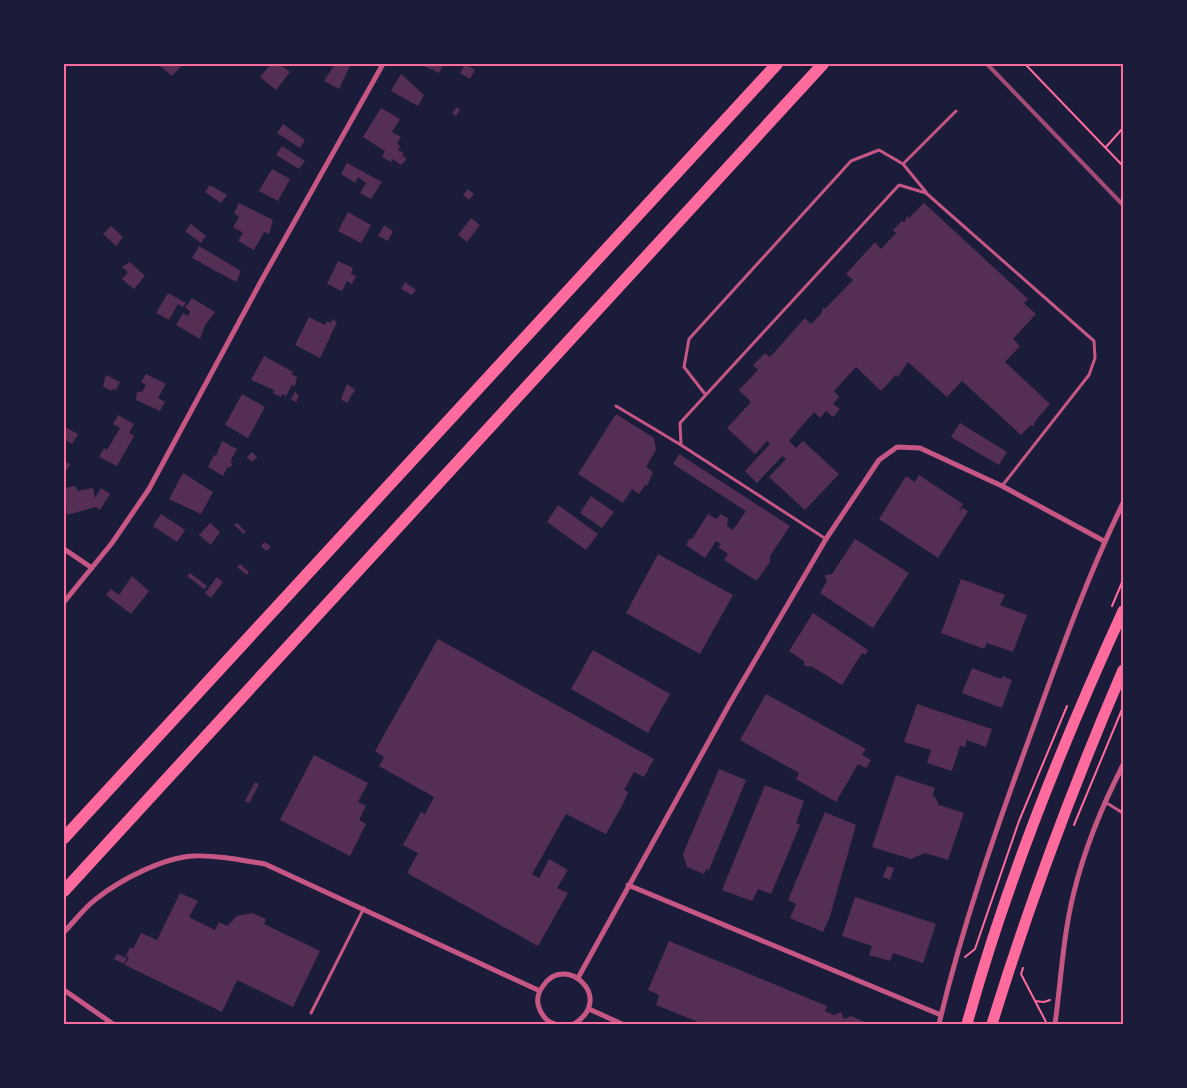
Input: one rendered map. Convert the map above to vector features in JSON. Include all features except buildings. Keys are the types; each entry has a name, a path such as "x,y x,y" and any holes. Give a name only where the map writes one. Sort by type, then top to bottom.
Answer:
{"highway":[{"path":"64,838 777,64"},
{"path":"64,891 823,64"},
{"path":"967,1024 985,962 1030,834 1080,704 1123,611"},
{"path":"992,1024 1014,953 1059,825 1123,670"}],"street":[{"path":"64,602 112,543 148,489 260,282 383,64"},
{"path":"578,978 628,885 826,539 879,460 897,447 920,448 1002,486 1104,541"},
{"path":"938,1024 952,970 1000,818 1104,541 1123,502"},
{"path":"64,549 92,568"},
{"path":"1055,1024 1074,894 1085,851 1104,801 1123,764"},
{"path":"64,932 95,899 143,871 163,862 191,856 222,856 265,864 540,990"},
{"path":"628,885 941,1015"},
{"path":"552,1024 542,1014 538,1003 540,990 546,981 556,975 568,974 578,978 589,992 589,1009 583,1019 574,1024"},
{"path":"64,990 113,1024"},
{"path":"589,1009 622,1024"}],"lane":[{"path":"904,164 956,111"},
{"path":"705,394 684,367 689,339 851,161 879,150 904,164 926,193 1094,341 1095,358 1089,375 1002,486"},
{"path":"681,445 680,423 899,184 926,193"},
{"path":"616,406 681,445 826,539"},
{"path":"1104,801 1123,813"},
{"path":"311,1013 364,908"}],"path":[{"path":"1025,64 1123,166"},
{"path":"1106,147 1123,128"},
{"path":"1074,825 1123,707"},
{"path":"1024,965 1021,974 1047,1024"},
{"path":"1035,1001 1044,1002 1053,998 1060,991"}],"railway":[{"path":"987,64 1123,205"}]}
